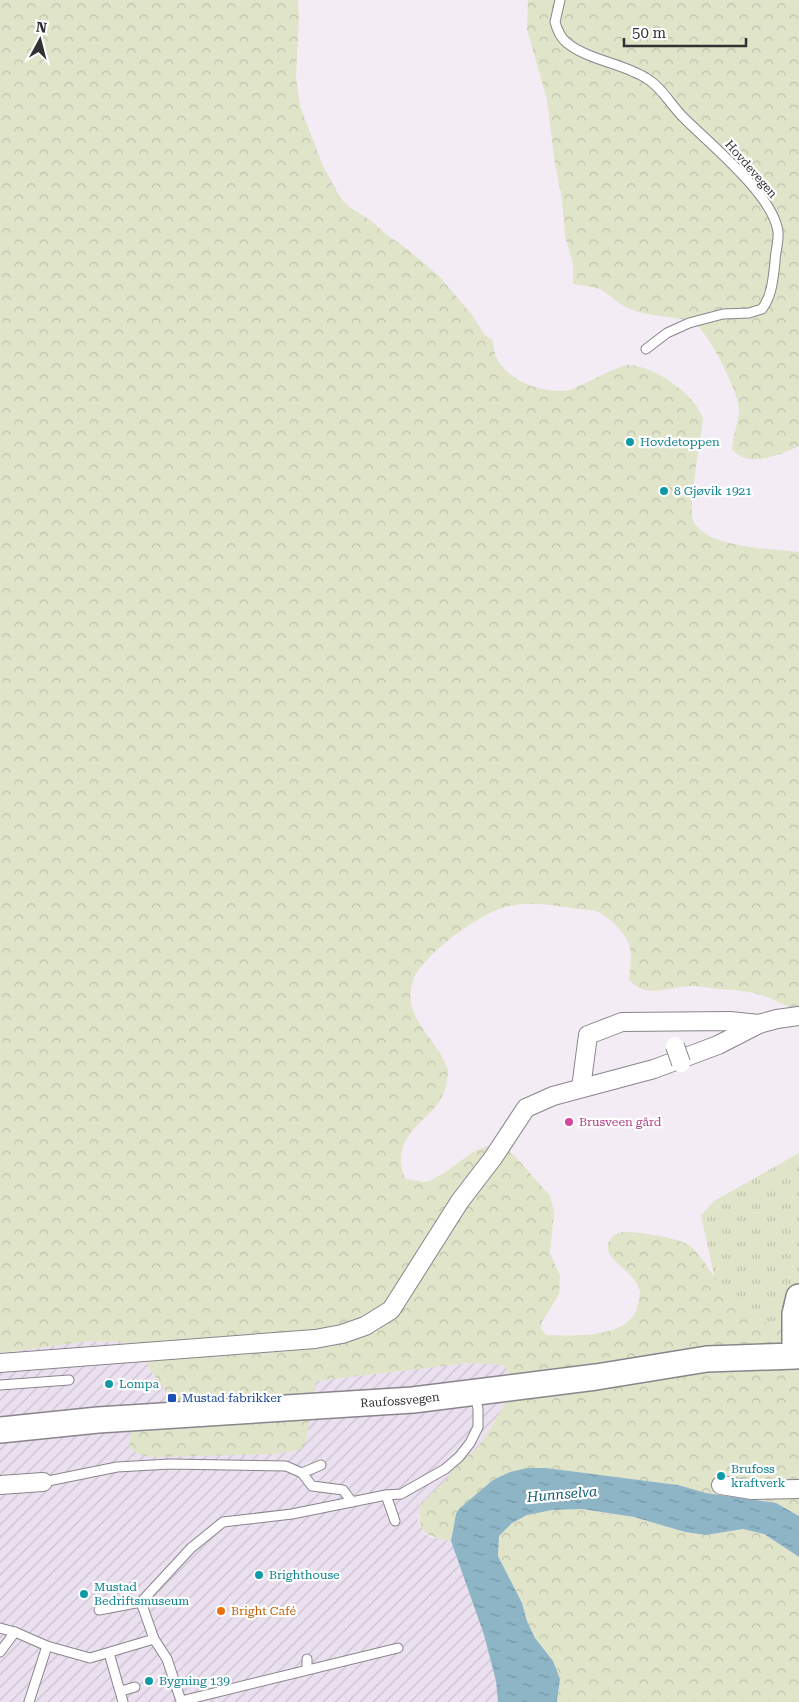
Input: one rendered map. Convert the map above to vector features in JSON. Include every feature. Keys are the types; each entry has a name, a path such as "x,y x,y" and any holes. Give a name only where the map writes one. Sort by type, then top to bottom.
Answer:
{"main road":[{"path":"797,1356 796,1314 799,1297"},
{"name":"Raufossvegen","path":"0,1430 98,1420 413,1400 596,1377 707,1360 797,1356"}],"street":[{"path":"0,1363 315,1339 342,1334 365,1326 391,1310 455,1208 493,1158 526,1108 553,1096 654,1069 718,1045 759,1024 799,1016"},
{"path":"667,1021 680,1063"},
{"path":"581,1088 588,1035 622,1022 730,1021 759,1024"},
{"path":"0,1484 43,1482"},
{"path":"721,1485 752,1490 799,1489"}],"lane":[{"name":"Hovdevegen","path":"560,0 555,22 565,41 578,49 647,78 761,195 774,215 778,233 774,274 767,302 762,309 749,313 723,314 689,323 667,333 646,349"},
{"path":"0,1385 69,1380"},
{"path":"99,1610 141,1602 191,1548 223,1522 292,1514 386,1495 401,1494 445,1469 459,1457 470,1442 478,1426 478,1409 475,1393"},
{"path":"43,1482 117,1467 170,1464 286,1466 302,1473 312,1486 343,1490 352,1502"},
{"path":"302,1473 321,1465"},
{"path":"386,1495 395,1522"},
{"path":"141,1602 154,1639 167,1660 167,1674 181,1701 398,1648"},
{"path":"0,1628 15,1632 47,1646 90,1658 154,1639"},
{"path":"0,1652 15,1632"},
{"path":"29,1702 47,1646"},
{"path":"109,1653 123,1702"},
{"path":"307,1659 307,1669"},
{"path":"232,1678 234,1688"},
{"path":"121,1691 135,1687"},
{"path":"200,1696 209,1702"}],"shaded area":[{"path":"90,1341 136,1344 141,1350 150,1370 164,1388 167,1395 165,1409 306,1441 315,1381 469,1363 506,1366 509,1374 506,1396 501,1411 477,1448 454,1467 446,1480 420,1505 418,1520 424,1533 430,1537 451,1541 484,1635 496,1681 498,1702 0,1702 0,1353"}],"green space":[{"path":"0,0 298,0 296,77 300,106 323,166 341,199 406,248 440,277 472,315 484,334 493,340 495,353 500,364 520,381 546,390 571,390 628,365 650,370 684,392 693,401 703,420 692,502 693,520 700,529 724,542 756,548 799,552 799,1010 761,995 743,991 691,986 651,991 636,986 629,980 631,956 626,938 608,919 592,910 540,904 521,904 491,912 465,928 439,949 418,971 413,981 411,1003 414,1013 438,1050 448,1072 445,1090 440,1101 406,1139 402,1149 401,1161 406,1179 422,1182 430,1181 473,1152 487,1146 506,1149 515,1156 550,1196 554,1212 550,1253 560,1276 559,1294 542,1322 541,1329 546,1335 601,1333 626,1323 634,1315 640,1295 638,1285 630,1274 615,1261 608,1250 611,1238 623,1232 657,1235 684,1242 699,1255 713,1275 739,1305 772,1325 799,1329 799,1516 776,1503 706,1493 678,1485 546,1468 527,1468 456,1514 451,1541 429,1535 425,1532 420,1522 420,1505 446,1480 454,1467 477,1448 493,1424 501,1411 506,1396 509,1374 506,1366 469,1363 316,1381 306,1441 304,1447 298,1450 276,1454 151,1457 138,1454 131,1449 132,1428 165,1409 167,1395 150,1370 141,1350 136,1344 90,1341 0,1353"},
{"path":"528,0 799,0 799,446 764,458 746,458 738,455 732,449 739,413 738,400 721,361 698,326 686,320 635,311 622,305 600,289 573,284 573,264 565,236 562,199 555,164 547,100 527,29"},
{"path":"799,1153 799,1340 715,1335 714,1275 701,1215 714,1201"},
{"path":"582,1509 634,1517 684,1532 706,1535 743,1529 764,1534 799,1557 799,1702 557,1702 560,1679 553,1661 535,1638 527,1621 522,1603 498,1556 499,1536 513,1522 529,1514 555,1510"}],"water":[{"name":"Hunnselva","path":"527,1468 546,1468 678,1485 706,1493 776,1503 799,1516 799,1557 764,1534 743,1529 706,1535 685,1532 634,1517 582,1509 552,1510 527,1515 512,1523 499,1536 498,1556 522,1603 527,1621 535,1638 553,1661 560,1679 557,1702 498,1702 496,1681 484,1635 451,1541 456,1514 460,1508 493,1480 510,1472"}],"place":[{"name":"Hovdetoppen","path":"630,442"},
{"name":"8 Gjøvik 1921","path":"664,491"},
{"name":"Brusveen gård","path":"569,1122"},
{"name":"Lompa","path":"109,1384"},
{"name":"Mustad fabrikker","path":"172,1398"},
{"name":"Brufoss kraftverk","path":"721,1476"},
{"name":"Brighthouse","path":"259,1575"},
{"name":"Mustad Bedriftsmuseum","path":"84,1594"},
{"name":"Bright Café","path":"221,1611"},
{"name":"Bygning 139","path":"149,1681"}]}
